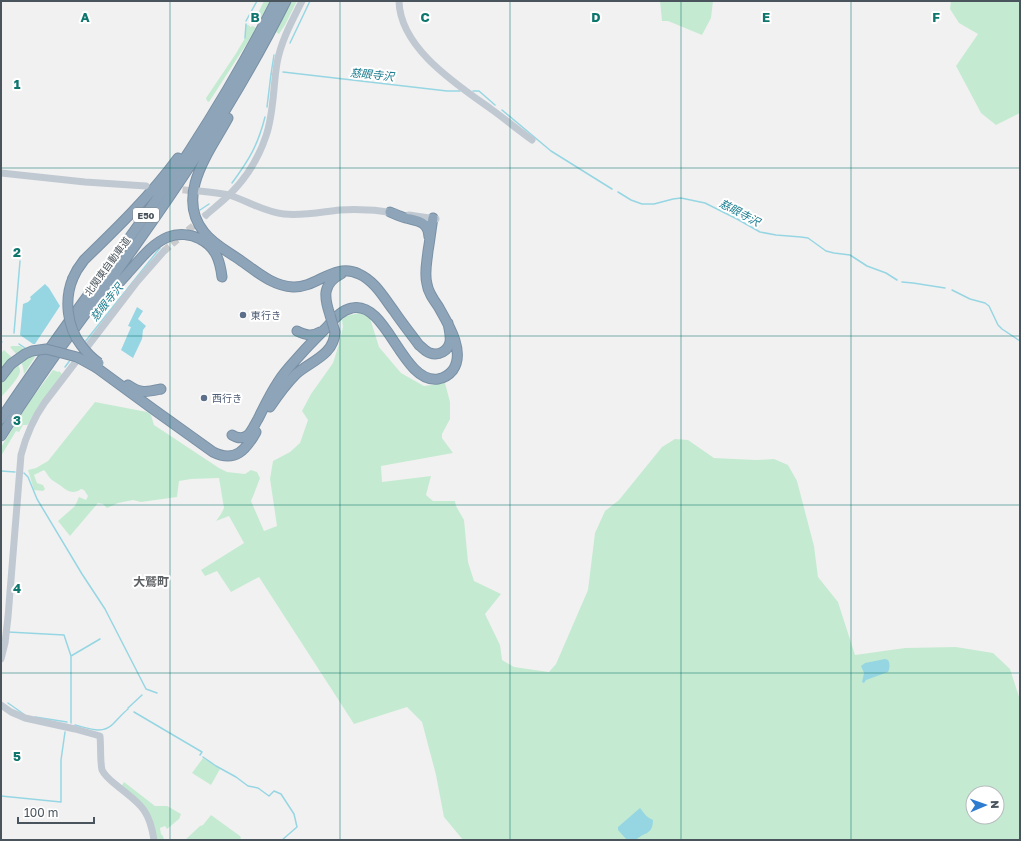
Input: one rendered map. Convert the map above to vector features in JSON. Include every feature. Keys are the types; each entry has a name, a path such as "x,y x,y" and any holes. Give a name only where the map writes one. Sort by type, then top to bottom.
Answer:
{"highway":[{"name":"北関東自動車道","path":"1,419 39,363 176,172 204,129 255,42 276,1"},
{"name":"北関東自動車道","path":"1,436 54,357 135,246 199,153 254,60 286,1"},
{"path":"254,60 243,89 196,178 193,193 195,217 203,231 216,244 270,281 277,284 294,287 301,286 337,272 348,271 366,277 377,287 420,346 432,354 440,353 449,346 450,338 448,323"},
{"path":"214,111 204,120 163,178 84,260 73,278 68,292 68,312 72,328 80,344 98,366 153,409 213,452 229,456 240,453 247,446 284,387 297,374 326,352 333,343 335,332 326,301 326,290 329,284 336,277 341,274 354,272"},
{"path":"390,212 405,218 414,219 423,224 429,232 430,242"},
{"path":"232,435 239,438 247,436 284,372 323,330 346,310 356,308 365,309 375,315 416,370 424,377 434,379 443,378 448,375 456,363 456,345 448,323 428,289 426,282 426,270 435,218"},
{"path":"54,357 72,340 107,295 142,257 153,246 167,237 186,235 206,242 217,255 222,277"},
{"path":"297,331 306,335 315,335 323,330"},
{"path":"1,377 11,364 25,354 32,351 46,349 77,357 98,366 137,391 148,392 161,389"}],"street":[{"path":"206,215 239,184 251,167 267,135 279,54 286,33 302,1"},
{"path":"399,1 400,13 406,28 413,41 432,64 453,82 532,140"},
{"path":"1,173 85,182 146,186"},
{"path":"199,191 228,195 254,206 283,214 297,215 354,210 390,212 435,218"},
{"path":"1,659 5,643 8,617 21,455 29,430 39,410 136,283 164,251"},
{"path":"1,705 10,712 25,718 75,728 100,736 103,771 107,777 136,801 148,815 154,840"}],"green space":[{"path":"264,1 270,1 258,23 254,21"},
{"path":"292,1 297,1 279,34 276,32"},
{"path":"660,1 713,1 711,18 702,35 668,21 662,21"},
{"path":"951,1 1020,1 1020,113 996,125 981,113 956,66 978,34 959,23 950,9"},
{"path":"246,24 250,27 253,26 256,28 209,102 206,98 245,38"},
{"path":"360,313 370,318 379,347 401,373 424,386 445,383 450,402 450,419 442,434 442,438 453,453 381,466 382,482 431,476 426,495 433,501 455,501 456,506 464,520 468,562 474,581 501,594 485,614 500,645 502,660 514,667 549,672 556,664 588,590 595,533 605,511 619,500 662,447 675,439 688,440 714,458 756,460 774,459 788,465 797,481 814,546 818,577 838,602 855,655 905,648 956,647 993,653 1010,669 1020,700 1020,840 463,840 444,817 436,775 422,722 407,707 354,724 259,577 231,592 217,571 205,576 201,570 244,543 229,516 216,521 224,508 219,478 179,481 177,497 141,502 133,500 118,503 107,508 103,504 98,503 70,536 58,521 75,506 79,497 86,500 88,496 84,490 81,489 75,492 68,491 51,479 44,470 34,475 37,483 43,485 45,489 43,491 34,490 28,470 36,468 48,461 95,402 147,412 151,415 154,425 227,472 245,474 251,470 257,472 260,478 251,501 264,531 277,526 270,479 273,461 290,452 300,443 308,420 302,411 311,394 333,363 343,327 342,320 346,316"},
{"path":"20,346 35,357 24,374 20,359 10,347"},
{"path":"4,350 16,362 20,368 20,371 15,381 1,397 1,386 3,380 14,365 9,360 1,369 1,353"},
{"path":"53,370 59,371 62,374 29,423 27,425 23,425 19,432 16,431 1,456 1,447 30,401"},
{"path":"203,758 220,769 211,785 192,773"},
{"path":"124,782 155,806 167,806 181,814 179,819 167,829 165,826 160,828 164,840 155,840 151,819 121,787"},
{"path":"211,815 240,836 240,840 185,840 203,825"}],"water":[{"path":"45,284 60,306 35,344 33,344 20,335 23,304 28,302 31,299 30,297"},
{"path":"137,307 143,311 138,319 146,326 143,330 142,339 133,358 121,350 131,327 128,326"},
{"path":"885,659 888,660 889,663 888,672 866,680 864,683 862,682 864,673 861,666 865,663"},
{"path":"640,808 653,820 653,825 648,833 636,840 627,840 618,830 618,827"}],"waterway":[{"path":"246,21 257,1"},
{"path":"290,43 310,1"},
{"path":"245,38 246,24"},
{"path":"271,74 274,55"},
{"name":"慈眼寺沢","path":"283,72 447,91 460,91"},
{"name":"慈眼寺沢","path":"267,107 271,74 273,74"},
{"name":"慈眼寺沢","path":"473,91 479,91 495,105"},
{"name":"慈眼寺沢","path":"502,110 551,151 612,189"},
{"name":"慈眼寺沢","path":"232,183 252,152 265,117"},
{"name":"慈眼寺沢","path":"618,192 631,200 642,204 654,204 681,198 705,203 760,232 808,238 826,251 850,255 867,266 886,273 897,280"},
{"name":"慈眼寺沢","path":"200,210 209,204"},
{"name":"慈眼寺沢","path":"84,343 160,248"},
{"path":"14,333 20,261"},
{"name":"慈眼寺沢","path":"902,282 945,288"},
{"name":"慈眼寺沢","path":"952,290 970,299 985,303 989,306 998,325 1020,341"},
{"name":"慈眼寺沢","path":"19,344 28,350"},
{"name":"慈眼寺沢","path":"65,367 71,359"},
{"path":"1,471 15,472"},
{"path":"24,473 28,477 37,499 105,609 146,689 157,693"},
{"path":"8,632 64,635 71,656"},
{"path":"71,723 71,656 100,639"},
{"path":"128,708 142,695"},
{"path":"8,703 25,715"},
{"path":"75,725 95,730 104,729 113,724 128,709"},
{"path":"134,712 202,752 200,755"},
{"path":"35,717 67,722"},
{"path":"1,796 61,802 61,760 65,732"},
{"path":"203,757 248,786 258,788 269,796 274,791 281,794 294,814 297,827 282,840"}],"tunnel":[{"path":"172,189 197,191"},
{"path":"164,251 206,215"}],"place":[{"name":"東行き","path":"243,315"},
{"name":"西行き","path":"204,398"}],"district":[{"name":"大鷲町","path":"151,581"}]}
